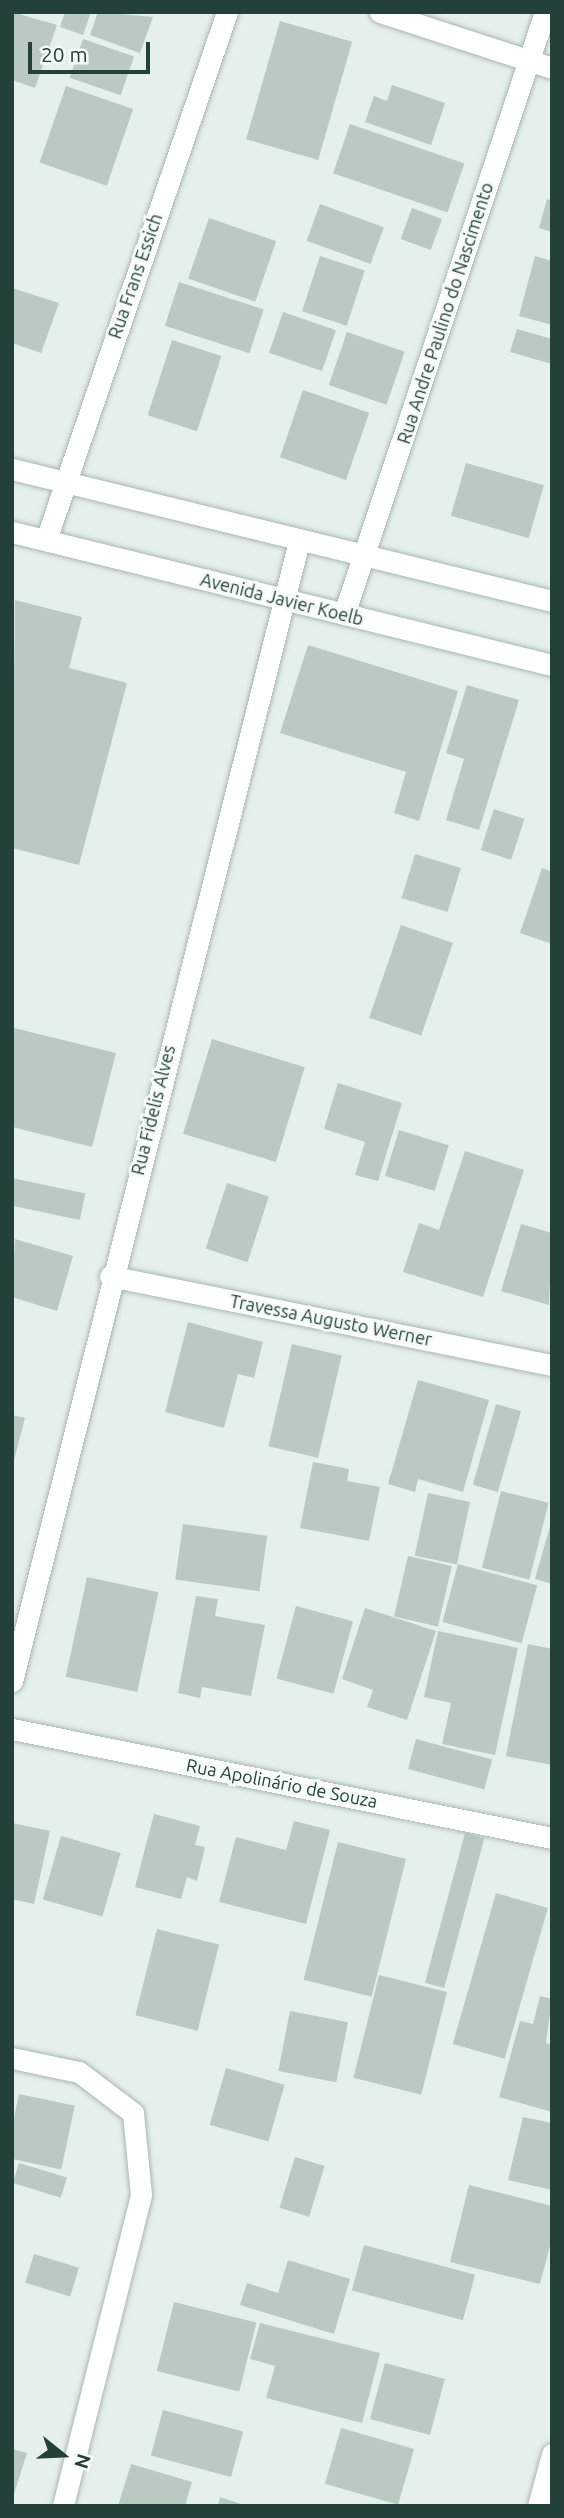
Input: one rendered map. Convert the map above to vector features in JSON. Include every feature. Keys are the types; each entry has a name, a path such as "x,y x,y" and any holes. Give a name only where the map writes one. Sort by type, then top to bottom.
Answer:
{"street":[{"name":"Rua Frans Essich","path":"46,540 63,482 227,12"},
{"path":"380,12 552,68"},
{"name":"Rua Andre Paulino do Nascimento","path":"344,614 545,12"},
{"path":"12,469 552,601"},
{"name":"Avenida Javier Koelb","path":"12,532 552,665"},
{"name":"Rua Fidelis Alves","path":"12,1681 110,1276 299,541"},
{"name":"Travessa Augusto Werner","path":"110,1276 552,1365"},
{"name":"Rua Apolinário de Souza","path":"12,1729 552,1838"},
{"path":"12,2058 79,2072 132,2113 141,2195 63,2506"},
{"path":"538,2506 552,2454"}],"building":[{"path":"12,12 57,25 35,88 12,80"},
{"path":"65,12 91,12 83,35 60,27"},
{"path":"98,12 153,17 140,53 90,35"},
{"path":"280,21 352,42 318,160 246,139"},
{"path":"83,39 134,57 121,95 70,78"},
{"path":"392,85 445,103 431,145 365,122 374,96 387,101"},
{"path":"66,86 133,109 107,186 40,163"},
{"path":"350,124 464,163 447,213 333,173"},
{"path":"547,199 552,201 552,232 539,228"},
{"path":"320,204 384,227 371,264 307,241"},
{"path":"412,208 442,219 431,250 401,239"},
{"path":"209,218 276,241 255,302 188,279"},
{"path":"320,256 365,271 347,326 302,311"},
{"path":"535,256 552,261 552,325 519,316"},
{"path":"179,282 264,310 249,353 165,326"},
{"path":"12,288 59,303 41,353 12,343"},
{"path":"283,312 336,330 322,371 269,353"},
{"path":"517,329 552,339 552,364 510,352"},
{"path":"347,332 405,352 386,405 329,385"},
{"path":"172,340 221,356 197,431 148,415"},
{"path":"303,390 369,413 346,480 280,457"},
{"path":"466,463 544,485 529,538 451,516"},
{"path":"15,600 82,617 69,668 127,683 79,865 12,848"},
{"path":"308,645 458,691 419,821 394,813 406,772 280,733"},
{"path":"467,685 519,700 479,830 446,820 464,759 446,753"},
{"path":"494,809 524,819 511,860 481,850"},
{"path":"415,854 461,868 447,912 402,898"},
{"path":"542,868 552,872 552,944 520,933"},
{"path":"401,925 453,943 421,1036 369,1018"},
{"path":"14,1028 116,1053 92,1147 12,1127"},
{"path":"212,1039 305,1067 276,1162 183,1134"},
{"path":"338,1083 402,1103 378,1181 355,1175 365,1142 324,1129"},
{"path":"399,1130 449,1145 435,1191 385,1176"},
{"path":"465,1151 524,1170 483,1297 403,1272 419,1223 439,1230"},
{"path":"12,1178 85,1194 80,1220 12,1206"},
{"path":"227,1183 269,1197 248,1262 206,1249"},
{"path":"521,1224 552,1233 549,1305 501,1291"},
{"path":"15,1239 73,1256 57,1311 12,1297"},
{"path":"188,1322 263,1342 254,1378 238,1374 224,1428 165,1412"},
{"path":"292,1344 342,1355 318,1458 268,1446"},
{"path":"418,1380 489,1400 463,1492 418,1479 415,1492 388,1484"},
{"path":"496,1404 521,1411 498,1492 473,1485"},
{"path":"12,1415 25,1418 13,1464 12,1464"},
{"path":"313,1462 349,1469 347,1481 380,1487 369,1541 300,1528"},
{"path":"501,1491 549,1503 529,1580 482,1568"},
{"path":"428,1493 470,1502 457,1565 415,1556"},
{"path":"183,1524 267,1536 259,1591 175,1579"},
{"path":"552,1524 552,1584 535,1579"},
{"path":"408,1556 452,1566 438,1627 394,1616"},
{"path":"458,1564 537,1585 522,1643 442,1622"},
{"path":"87,1577 158,1592 137,1692 66,1677"},
{"path":"196,1596 218,1599 215,1616 265,1625 251,1696 202,1687 200,1698 178,1693"},
{"path":"296,1606 353,1621 334,1694 277,1678"},
{"path":"365,1608 436,1631 407,1720 367,1707 373,1690 342,1679"},
{"path":"438,1631 518,1648 495,1755 442,1744 451,1703 424,1697"},
{"path":"528,1644 552,1649 552,1765 506,1756"},
{"path":"416,1739 492,1759 484,1789 408,1769"},
{"path":"154,1814 200,1826 195,1845 205,1847 197,1881 187,1877 181,1899 135,1887"},
{"path":"294,1821 330,1830 306,1924 219,1902 236,1837 286,1850"},
{"path":"12,1823 50,1831 34,1904 12,1899"},
{"path":"465,1833 484,1838 444,1988 425,1983"},
{"path":"61,1836 121,1853 102,1917 43,1899"},
{"path":"338,1842 406,1859 372,1997 304,1980"},
{"path":"496,1893 548,1908 505,2059 453,2044"},
{"path":"157,1929 219,1944 198,2031 135,2015"},
{"path":"379,1975 447,1992 421,2095 353,2078"},
{"path":"540,1996 552,1999 546,2043 552,2045 552,2112 499,2097 520,2021 533,2024"},
{"path":"290,2011 348,2022 336,2082 278,2071"},
{"path":"226,2068 285,2085 268,2142 210,2125"},
{"path":"19,2094 75,2106 61,2169 12,2159 12,2127"},
{"path":"523,2117 552,2123 552,2190 508,2180"},
{"path":"295,2157 325,2166 309,2217 280,2208"},
{"path":"19,2163 67,2178 61,2198 13,2183"},
{"path":"469,2185 552,2206 552,2238 540,2284 450,2262"},
{"path":"364,2245 475,2275 463,2320 352,2290"},
{"path":"34,2254 79,2268 70,2296 25,2283"},
{"path":"288,2260 350,2279 334,2334 240,2305 247,2283 278,2293"},
{"path":"174,2302 256,2323 239,2391 157,2371"},
{"path":"260,2323 380,2353 362,2423 266,2398 275,2366 250,2359"},
{"path":"385,2363 445,2379 430,2435 370,2419"},
{"path":"163,2410 243,2431 231,2477 151,2455"},
{"path":"341,2428 414,2449 398,2505 325,2484"},
{"path":"12,2449 27,2453 13,2497 12,2497"},
{"path":"131,2464 192,2482 185,2506 118,2506"},
{"path":"220,2497 244,2505 244,2506 218,2506"}]}
